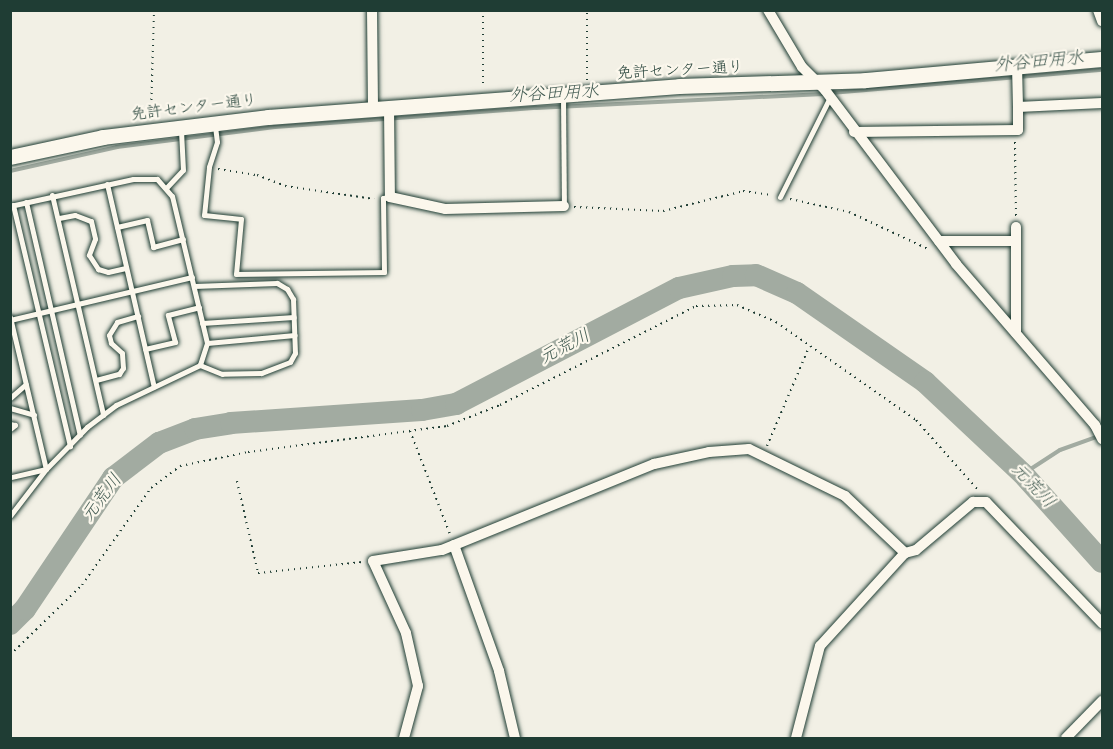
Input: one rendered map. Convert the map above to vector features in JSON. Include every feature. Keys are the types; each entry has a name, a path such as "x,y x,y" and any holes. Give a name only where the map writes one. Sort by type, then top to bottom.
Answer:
{"street":[{"path":"372,10 373,108"},
{"path":"768,10 815,83 939,241 1016,333 1099,424 1102,439"},
{"path":"1098,10 1102,21"},
{"name":"免許センター通り","path":"10,156 180,126 373,108 587,92 815,83 1102,59"},
{"path":"854,132 1015,130 1018,107 1017,66"},
{"path":"1018,107 1102,104"},
{"path":"389,108 387,198 445,209 564,206"},
{"path":"1016,227 1016,333"},
{"path":"939,241 1016,241"},
{"path":"404,738 418,686 406,633 373,561 454,545 654,464 709,452 749,449 845,496 905,553"},
{"path":"796,738 820,646 905,553 916,550 973,502 986,502 1102,623"},
{"path":"454,545 499,671 515,738"},
{"path":"1066,738 1102,701"}],"lane":[{"path":"563,94 564,206"},
{"path":"780,196 829,99"},
{"path":"215,123 217,142 209,167 204,215 241,219 236,274 384,272 387,198"},
{"path":"167,187 183,170 180,126"},
{"path":"10,516 46,469 103,415 200,365 207,343 183,239 167,187 149,177 12,205 70,446"},
{"path":"107,184 154,387"},
{"path":"52,195 103,415"},
{"path":"26,202 80,435"},
{"path":"59,218 75,215 91,221 96,229 89,255 98,269 108,272 126,268"},
{"path":"117,227 147,220 153,247 183,239"},
{"path":"46,469 11,319 192,277"},
{"path":"194,286 277,283 288,289 293,299 295,353 280,369 222,374 200,365"},
{"path":"145,349 175,342 168,315 198,307"},
{"path":"96,380 119,374 123,368 122,353 111,343 109,335 117,322 138,316"},
{"path":"202,323 294,317"},
{"path":"207,343 295,335"},
{"path":"10,398 26,384"},
{"path":"10,408 34,415"},
{"path":"10,423 15,425 10,429"},
{"path":"10,477 46,469"}],"path":[{"path":"151,130 154,10"},
{"path":"483,10 483,101"},
{"path":"587,10 587,92"},
{"path":"1015,130 1016,227"},
{"path":"209,167 257,175 285,186 387,198"},
{"path":"564,206 663,211 743,191 780,196 849,212 936,253"},
{"path":"10,655 82,585 151,488 180,466 249,452 447,426 500,405 696,306 737,305 776,322 916,420 960,466 986,502"},
{"path":"764,455 809,347"},
{"path":"410,431 454,545"},
{"path":"237,481 258,573 373,561"}],"waterway":[{"name":"外谷田用水","path":"831,93 1102,70"},
{"name":"外谷田用水","path":"10,171 117,147 275,127 536,108 824,94"},
{"name":"元荒川","path":"10,624 25,609 113,478 159,443 195,429 231,423 422,410 456,404 679,288 733,276 756,275 797,293 925,382 1023,474 1102,562"},
{"path":"1023,474 1060,450 1099,436"}]}
